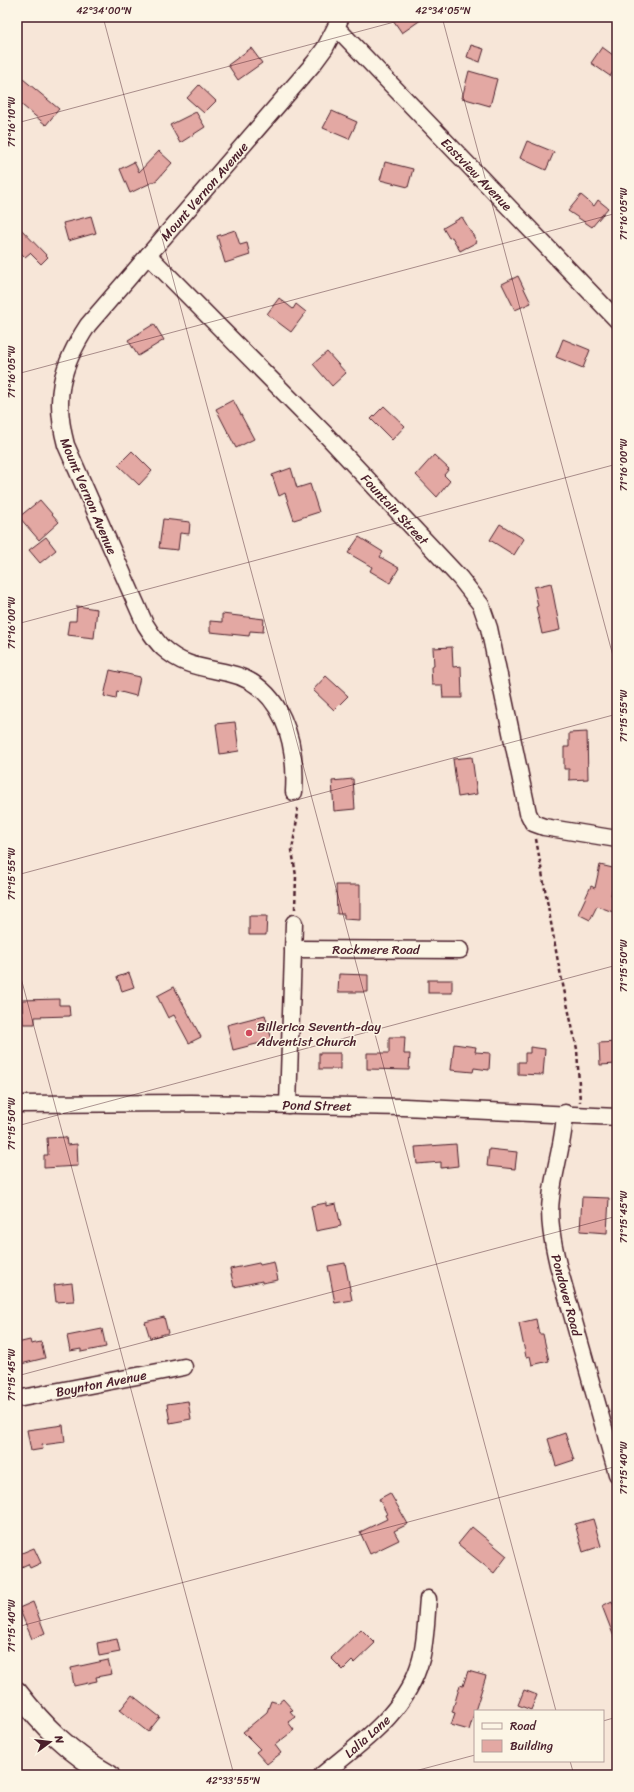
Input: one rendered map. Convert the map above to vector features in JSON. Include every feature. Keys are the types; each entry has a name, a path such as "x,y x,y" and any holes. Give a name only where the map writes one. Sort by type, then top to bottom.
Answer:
{"main road":[{"path":"17,1692 46,1728 86,1761 109,1775"}],"street":[{"name":"Mount Vernon Avenue","path":"294,792 294,753 289,735 275,703 262,688 229,673 199,668 179,659 163,648 145,624 66,445 60,422 60,404 66,365 74,346 88,324 314,63 325,48 339,22"},
{"name":"Eastview Avenue","path":"339,22 617,320"},
{"name":"Fountain Street","path":"148,256 327,436 460,578 480,604 489,628 528,813 533,823"},
{"path":"533,823 544,827 617,840"},
{"path":"288,1105 294,923"},
{"name":"Rockmere Road","path":"293,949 460,950"},
{"name":"Pond Street","path":"17,1104 191,1102 459,1108 617,1117"},
{"name":"Pondover Road","path":"573,1114 564,1134 551,1198 552,1235 558,1265 617,1474"},
{"name":"Boynton Avenue","path":"17,1399 184,1367"},
{"name":"Lalia Lane","path":"322,1775 379,1728 397,1708 404,1697 416,1672 420,1659 428,1599"}],"path":[{"path":"294,792 298,813 292,850 296,876 294,923"},
{"path":"533,823 577,1049 573,1114"}],"building":[{"path":"391,17 425,17 402,33"},
{"path":"471,45 484,49 480,62 467,57"},
{"path":"602,47 617,58 617,67 610,76 591,63"},
{"path":"251,48 262,63 238,80 228,65"},
{"path":"469,71 497,79 490,106 462,98"},
{"path":"17,74 59,109 46,125 17,101"},
{"path":"199,85 216,101 204,113 187,98"},
{"path":"332,111 357,122 349,139 323,128"},
{"path":"196,112 205,127 180,143 170,125"},
{"path":"527,141 554,152 546,170 520,158"},
{"path":"159,151 172,163 157,180 130,193 120,169 134,162 139,172"},
{"path":"385,162 413,169 408,187 380,180"},
{"path":"581,195 594,206 598,200 608,208 592,227 568,211"},
{"path":"91,216 96,233 68,241 63,223"},
{"path":"462,217 477,242 460,251 452,237 449,238 443,228"},
{"path":"17,225 48,257 41,264 30,253 25,257 17,249"},
{"path":"235,230 240,245 247,243 250,255 225,263 217,236"},
{"path":"518,276 531,303 515,310 502,284"},
{"path":"279,298 293,309 296,304 306,312 291,332 267,314"},
{"path":"154,324 164,340 138,356 128,340"},
{"path":"563,339 590,350 583,368 556,357"},
{"path":"327,352 346,373 332,386 313,364"},
{"path":"233,400 254,439 236,448 216,409"},
{"path":"384,406 405,426 392,440 371,419"},
{"path":"132,451 152,471 139,485 118,465"},
{"path":"434,455 449,469 444,475 450,481 437,497 416,475"},
{"path":"291,468 297,488 310,484 319,512 294,520 285,493 279,496 272,475"},
{"path":"40,500 59,522 39,540 19,517"},
{"path":"163,519 190,522 189,534 180,533 178,550 159,548"},
{"path":"500,524 524,539 514,555 490,540"},
{"path":"46,537 56,550 40,563 29,550"},
{"path":"359,537 383,552 380,557 399,568 390,583 370,571 372,567 348,553"},
{"path":"551,583 560,630 542,634 536,607 538,606 534,587"},
{"path":"77,606 97,609 94,638 67,635 69,621 76,621"},
{"path":"222,614 264,619 263,632 250,631 249,636 210,632 210,621 222,622"},
{"path":"452,647 453,667 461,666 462,698 443,698 442,685 432,685 431,667 434,666 433,648"},
{"path":"110,670 140,677 136,696 117,691 116,699 104,696"},
{"path":"326,676 348,696 334,710 313,690"},
{"path":"235,722 239,751 220,754 216,724"},
{"path":"587,732 588,779 569,780 569,769 564,769 564,747 569,747 569,733"},
{"path":"472,757 477,794 458,797 453,759"},
{"path":"353,779 355,809 334,811 332,781"},
{"path":"600,865 617,869 611,895 617,898 617,901 613,912 597,906 590,920 578,914 591,886 595,888"},
{"path":"336,885 360,885 360,920 344,919 344,914 337,914"},
{"path":"249,916 267,916 266,935 249,935"},
{"path":"129,973 134,987 122,991 117,977"},
{"path":"339,974 368,975 368,992 338,992"},
{"path":"428,980 452,980 452,993 428,993"},
{"path":"174,987 201,1037 189,1043 174,1015 168,1018 157,996"},
{"path":"59,999 59,1005 69,1005 70,1016 35,1017 35,1024 23,1024 22,1000"},
{"name":"Billerica Seventh-day Adventist Church","path":"265,1015 272,1040 233,1050 227,1025"},
{"path":"389,1037 405,1037 404,1054 410,1054 409,1070 367,1069 367,1053 389,1053"},
{"path":"617,1042 617,1064 600,1065 599,1043"},
{"path":"454,1044 476,1047 475,1052 490,1053 489,1070 474,1068 473,1072 451,1070"},
{"path":"530,1047 545,1049 543,1075 518,1074 518,1062 525,1062 525,1053 530,1053"},
{"path":"319,1053 340,1053 340,1069 319,1069"},
{"path":"66,1137 67,1145 77,1144 78,1166 44,1168 44,1155 48,1155 47,1138"},
{"path":"456,1144 458,1166 441,1168 441,1162 417,1164 415,1147"},
{"path":"489,1149 517,1152 515,1169 487,1166"},
{"path":"582,1197 609,1198 607,1233 580,1231"},
{"path":"326,1203 326,1206 336,1204 341,1226 316,1231 311,1206"},
{"path":"274,1262 278,1280 262,1283 262,1281 234,1287 230,1269 259,1263 260,1265"},
{"path":"345,1263 352,1300 335,1303 328,1266"},
{"path":"72,1283 74,1301 56,1302 54,1285"},
{"path":"164,1317 168,1333 150,1338 145,1322"},
{"path":"536,1319 539,1334 543,1334 549,1361 532,1365 530,1356 526,1357 519,1323"},
{"path":"102,1329 106,1347 81,1352 81,1349 70,1351 67,1336"},
{"path":"30,1340 31,1344 41,1342 45,1358 17,1365 17,1343"},
{"path":"188,1401 191,1419 170,1423 167,1404"},
{"path":"63,1425 65,1442 42,1445 43,1449 31,1451 27,1430"},
{"path":"565,1433 574,1460 556,1466 548,1439"},
{"path":"390,1493 408,1524 394,1531 399,1540 370,1554 360,1532 387,1519 385,1515 387,1514 379,1499"},
{"path":"593,1519 601,1546 583,1552 575,1524"},
{"path":"472,1527 507,1556 494,1573 458,1544"},
{"path":"34,1548 41,1563 30,1568 28,1564 17,1569 17,1555"},
{"path":"612,1601 615,1609 617,1607 616,1642 602,1606"},
{"path":"33,1602 45,1633 32,1639 19,1608"},
{"path":"361,1629 375,1643 354,1663 352,1661 343,1670 331,1658"},
{"path":"117,1639 120,1652 99,1656 97,1643"},
{"path":"108,1660 112,1674 96,1677 97,1681 74,1686 71,1668"},
{"path":"468,1671 486,1676 475,1710 474,1710 469,1730 451,1725 455,1713 452,1712 460,1685 463,1686"},
{"path":"524,1690 537,1695 531,1710 518,1705"},
{"path":"132,1695 160,1717 148,1732 120,1710"},
{"path":"283,1699 293,1710 290,1711 295,1717 288,1722 294,1730 275,1745 281,1753 267,1764 256,1752 260,1749 243,1732 267,1712 271,1701 278,1703"}],"place":[{"name":"Billerica Seventh-day Adventist Church","path":"249,1033"}]}
